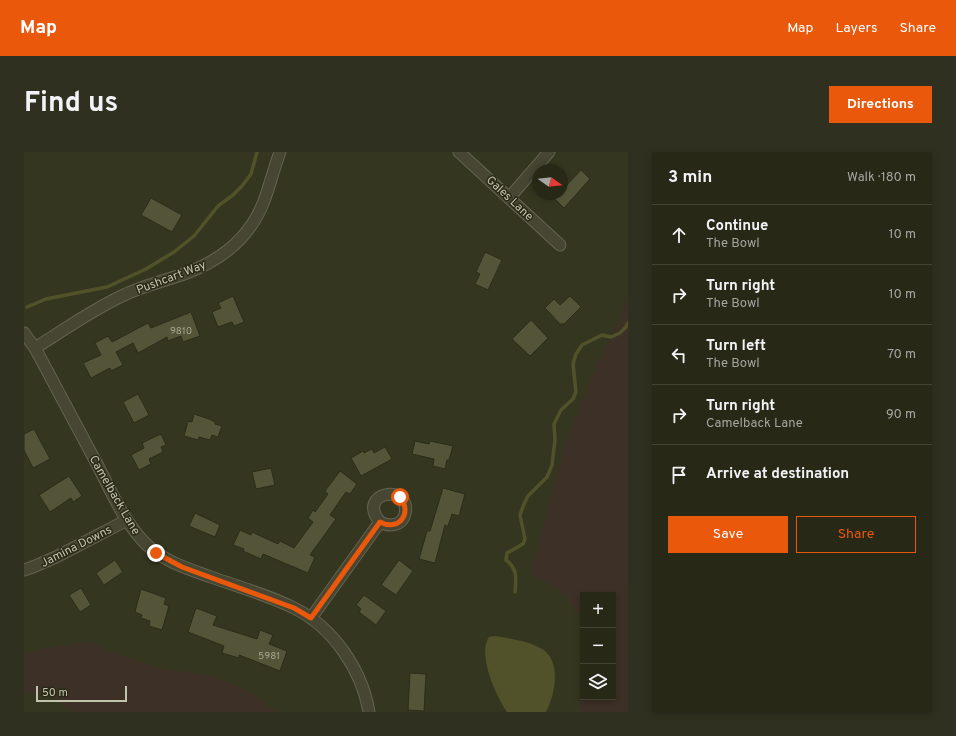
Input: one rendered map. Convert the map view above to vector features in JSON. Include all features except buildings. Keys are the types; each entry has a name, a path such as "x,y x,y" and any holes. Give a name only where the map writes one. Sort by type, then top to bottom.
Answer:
{"street":[{"name":"Pushcart Way","path":"35,348 102,306 124,295 185,274 226,253 241,239 255,221 264,202 280,152"},
{"name":"Gales Lane","path":"458,152 560,245"},
{"path":"509,198 549,152"},
{"name":"Camelback Lane","path":"24,333 35,348 127,520 137,535 156,553 167,560 182,567 275,600 294,608 311,618 332,637 345,653 358,676 368,703 369,712"},
{"name":"Jamina Downs","path":"24,570 56,557 127,520"},
{"path":"311,618 380,522"}],"shaded area":[{"path":"628,294 628,712 581,712 581,700 616,700 616,592 580,592 580,617 566,595 531,573 565,446 591,378 621,316"},
{"path":"496,636 531,644 542,649 548,654 552,662 555,679 552,697 546,712 507,712 493,686 489,675 485,654 486,644 489,637"},
{"path":"89,642 153,667 217,677 254,694 277,712 75,712 55,698 26,692 24,693 24,654 40,649"}],"waterway":[{"path":"27,307 46,299 107,287 146,269 174,252 194,236 218,206 242,186 251,174 257,152"},
{"path":"515,592 515,574 513,567 506,560 507,553 523,544 525,539 520,515 524,504 528,496 547,477 552,465 555,440 554,424 561,410 573,399 576,392 573,364 576,354 582,345 602,335 611,337 620,333 628,323"}],"route":[{"path":"156,553 182,567 275,600 294,608 311,618 380,522 391,526 401,521 404,517 406,512 405,506 400,497"}]}
